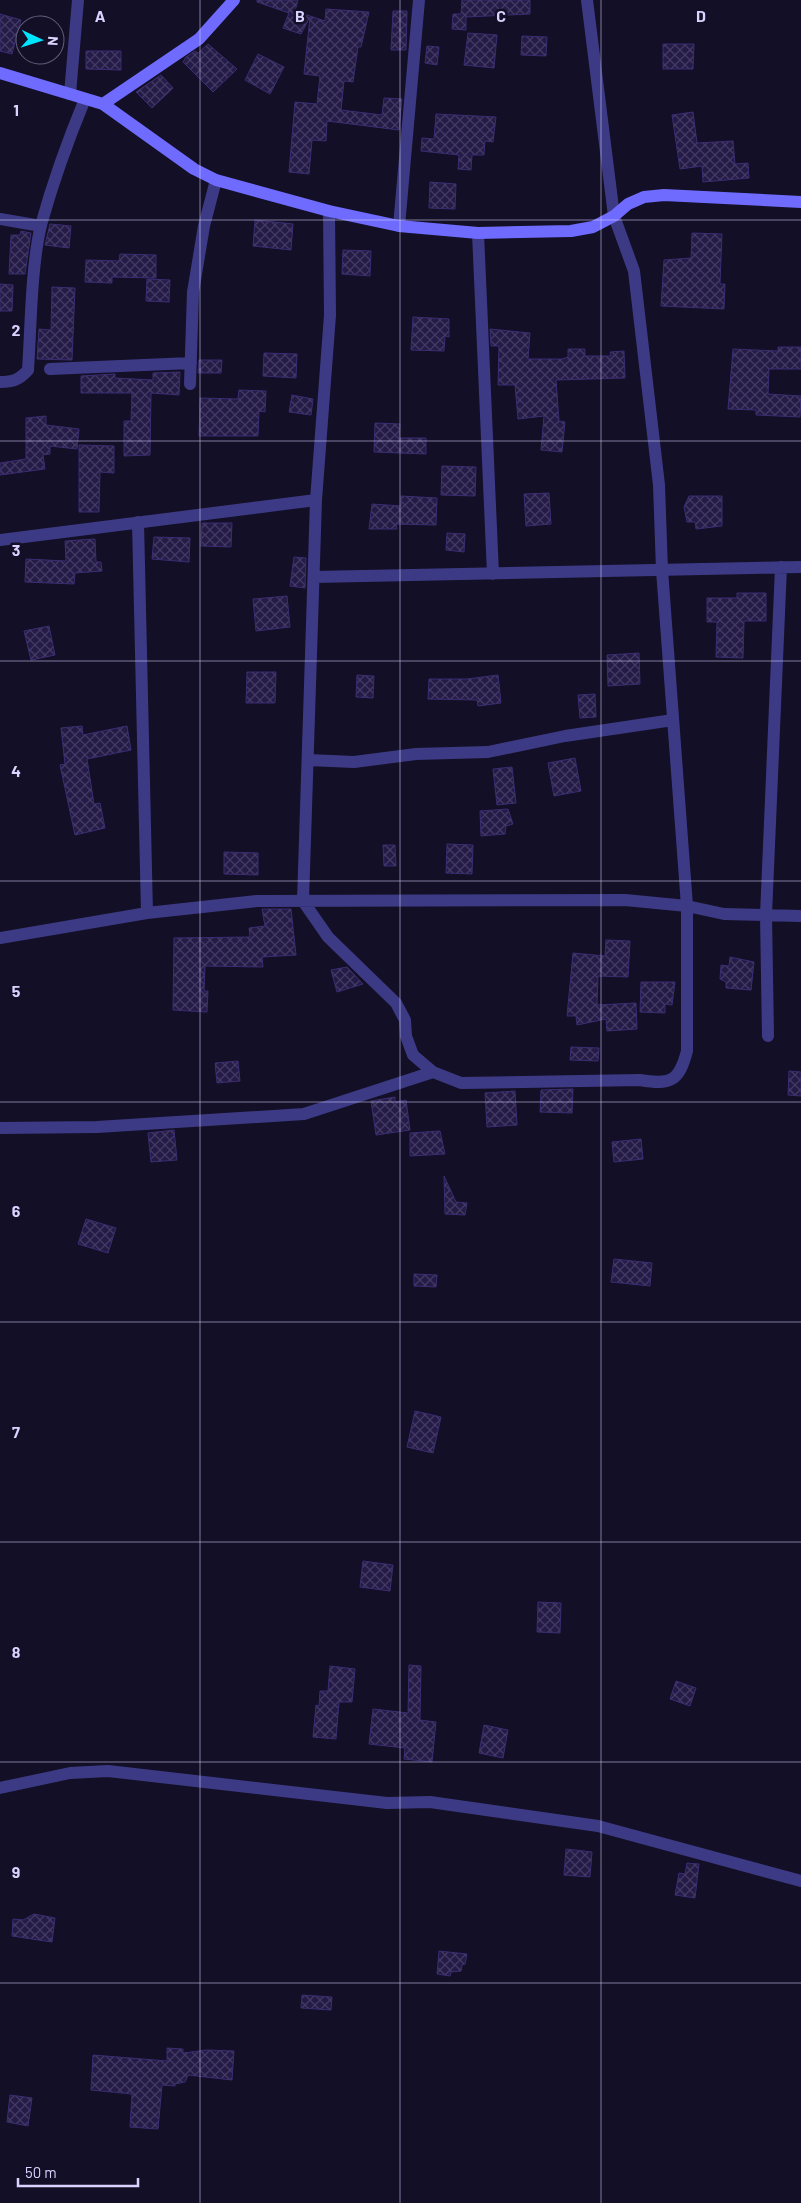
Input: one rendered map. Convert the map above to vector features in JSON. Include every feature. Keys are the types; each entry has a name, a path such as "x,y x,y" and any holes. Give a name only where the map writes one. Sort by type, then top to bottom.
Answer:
{"street":[{"path":"70,94 78,0"},
{"path":"103,104 199,39 234,0"},
{"path":"399,226 419,0"},
{"path":"329,211 330,315 316,500 303,901 328,937 396,1003 405,1020 406,1036 413,1054 433,1072 461,1083 640,1080 662,1084 677,1077 683,1067 687,1051 687,906 662,570 660,486 634,271 614,216 587,0"},
{"path":"0,73 103,104 194,169 216,180 329,211 399,226 478,232 571,231 593,227 614,216 628,204 644,197 664,195 801,202"},
{"path":"0,382 20,378 28,370 36,259 41,226 67,144 86,99"},
{"path":"190,384 193,292 204,226 216,180"},
{"path":"0,219 41,226"},
{"path":"478,232 493,574"},
{"path":"50,369 191,364"},
{"path":"0,540 316,500"},
{"path":"138,522 147,913"},
{"path":"768,1036 766,915 781,567"},
{"path":"314,577 801,567"},
{"path":"308,760 354,762 416,754 488,752 565,736 673,720"},
{"path":"0,938 147,913 258,901 625,900 687,906 724,914 801,916"},
{"path":"0,1128 97,1127 304,1114 433,1072"},
{"path":"0,1788 70,1773 108,1771 388,1803 430,1802 598,1826 801,1881"}],"building":[{"path":"257,0 298,0 295,11 325,21 326,9 369,12 361,47 358,47 353,82 344,81 341,110 382,115 384,98 402,99 399,130 327,121 326,141 312,140 309,174 289,172 295,102 317,104 320,76 304,74 310,17 301,34 283,28 289,13 257,2"},
{"path":"462,0 530,0 530,14 466,17 466,30 452,29 453,14 461,14"},
{"path":"393,11 407,11 406,50 391,50"},
{"path":"0,14 15,18 15,43 12,54 0,51"},
{"path":"468,33 497,35 494,68 464,65"},
{"path":"522,36 547,37 546,56 521,55"},
{"path":"208,44 237,69 213,92 183,62 186,57 195,51 198,53"},
{"path":"663,44 694,44 693,69 663,69"},
{"path":"427,46 439,47 437,65 425,63"},
{"path":"86,51 121,51 121,70 86,69"},
{"path":"258,54 284,67 270,94 245,80"},
{"path":"161,75 173,88 152,108 136,92"},
{"path":"693,112 697,143 733,141 735,164 748,163 749,178 703,182 702,166 680,169 672,115"},
{"path":"436,114 496,117 493,142 485,141 484,155 472,155 471,170 458,169 459,155 421,151 422,138 434,139"},
{"path":"430,182 456,184 455,209 429,208"},
{"path":"255,220 293,224 291,250 253,246"},
{"path":"50,224 71,226 69,248 45,245"},
{"path":"21,231 31,233 25,274 9,274 11,235 20,235"},
{"path":"692,233 722,234 720,284 725,284 724,309 661,306 664,260 691,258"},
{"path":"343,250 371,251 370,276 342,274"},
{"path":"120,254 156,255 156,278 112,277 112,283 85,282 86,260 119,261"},
{"path":"147,279 170,280 169,302 146,301"},
{"path":"0,284 13,285 12,311 0,311"},
{"path":"52,287 75,288 72,360 37,359 39,329 51,330"},
{"path":"413,317 449,319 449,337 445,336 444,351 411,350"},
{"path":"490,329 530,333 528,359 562,359 568,357 568,349 585,349 585,356 611,356 610,352 624,351 625,378 556,380 559,421 565,422 562,452 541,450 544,416 518,419 515,385 498,385 499,346 491,346"},
{"path":"778,347 801,347 801,369 769,369 768,394 801,396 800,417 756,415 756,410 728,409 733,349 778,351"},
{"path":"264,353 297,354 296,378 263,376"},
{"path":"199,360 222,360 221,373 198,373"},
{"path":"180,372 179,395 151,393 150,455 124,456 124,421 131,421 132,393 81,393 81,376 115,374 115,378 153,380 153,373"},
{"path":"239,390 266,391 265,412 259,411 258,436 199,436 200,398 238,399"},
{"path":"292,395 313,399 311,415 289,412"},
{"path":"46,416 46,425 79,429 77,449 50,446 50,454 43,455 45,469 0,475 0,463 26,459 26,418"},
{"path":"375,423 400,424 399,438 426,438 426,454 374,452"},
{"path":"79,445 114,446 114,473 100,472 99,512 79,512"},
{"path":"442,466 476,467 475,496 441,495"},
{"path":"549,493 551,524 526,526 524,494"},
{"path":"401,496 437,498 436,525 396,524 397,529 369,529 372,504 401,506"},
{"path":"689,496 722,496 722,526 696,529 695,522 687,522 684,507"},
{"path":"202,523 232,523 231,547 201,546"},
{"path":"447,533 465,534 464,552 446,550"},
{"path":"154,537 190,538 189,562 152,559"},
{"path":"95,539 96,562 101,562 102,571 75,573 74,584 25,582 26,559 66,561 65,541"},
{"path":"294,557 306,558 305,588 290,586"},
{"path":"737,593 766,593 766,621 744,621 743,658 716,657 717,622 707,622 707,598 737,598"},
{"path":"287,596 290,627 256,631 253,599"},
{"path":"49,626 55,655 31,660 24,631"},
{"path":"639,653 640,684 608,686 607,655"},
{"path":"247,672 276,672 275,703 246,703"},
{"path":"357,675 374,676 373,698 356,697"},
{"path":"498,675 501,703 478,706 477,700 428,699 429,679 467,679"},
{"path":"595,694 596,717 580,718 578,695"},
{"path":"82,726 83,735 127,726 131,750 87,759 94,804 100,803 105,828 75,835 60,765 65,764 61,728"},
{"path":"575,758 581,791 554,796 548,763"},
{"path":"512,767 516,803 497,805 493,769"},
{"path":"508,809 513,824 506,826 505,834 481,836 480,811"},
{"path":"447,844 473,845 472,874 446,873"},
{"path":"383,845 395,845 396,866 384,866"},
{"path":"224,852 258,853 258,875 224,874"},
{"path":"262,909 291,909 296,955 262,957 263,967 205,966 204,991 208,991 207,1012 173,1010 174,938 250,937 249,928 265,926"},
{"path":"606,940 630,941 628,977 598,976 597,1005 636,1003 637,1029 607,1031 606,1019 577,1025 576,1016 567,1016 573,953 605,956"},
{"path":"730,957 754,962 751,990 726,988 726,982 720,979 721,965 729,966"},
{"path":"347,967 363,984 337,992 331,970"},
{"path":"641,982 675,982 672,1005 665,1004 665,1013 640,1012"},
{"path":"571,1047 599,1048 598,1061 570,1060"},
{"path":"238,1061 240,1081 217,1083 215,1063"},
{"path":"789,1071 801,1072 801,1096 788,1095"},
{"path":"573,1089 572,1113 540,1112 541,1090"},
{"path":"515,1091 517,1125 487,1127 485,1093"},
{"path":"395,1097 395,1102 406,1100 410,1130 376,1135 371,1101"},
{"path":"174,1130 177,1160 151,1162 148,1133"},
{"path":"440,1131 445,1154 410,1156 410,1133"},
{"path":"641,1139 643,1159 614,1162 612,1142"},
{"path":"444,1176 456,1202 467,1203 465,1215 445,1214"},
{"path":"86,1219 116,1228 108,1253 78,1244"},
{"path":"614,1259 652,1263 650,1286 611,1282"},
{"path":"414,1274 437,1275 436,1287 414,1286"},
{"path":"415,1411 441,1417 433,1453 407,1447"},
{"path":"363,1561 393,1565 390,1591 360,1587"},
{"path":"538,1602 561,1603 560,1633 537,1632"},
{"path":"409,1665 421,1666 420,1720 436,1722 432,1762 404,1759 405,1748 369,1744 373,1709 408,1713"},
{"path":"330,1666 355,1669 352,1702 339,1702 336,1739 313,1737 316,1705 319,1706 320,1691 328,1691"},
{"path":"676,1681 696,1688 690,1706 670,1699"},
{"path":"484,1725 508,1730 503,1758 479,1753"},
{"path":"566,1849 592,1852 590,1877 564,1875"},
{"path":"687,1863 699,1864 695,1898 675,1895 679,1873 685,1874"},
{"path":"34,1914 55,1918 52,1942 12,1936 13,1919 23,1920"},
{"path":"439,1951 467,1954 461,1971 451,1972 450,1976 437,1974"},
{"path":"302,1995 332,1997 331,2010 301,2008"},
{"path":"167,2048 183,2049 183,2053 207,2050 234,2051 232,2080 188,2075 185,2082 175,2084 175,2086 162,2085 158,2129 130,2127 132,2094 91,2090 93,2055 167,2061"},
{"path":"10,2095 32,2098 28,2126 7,2122"}]}
